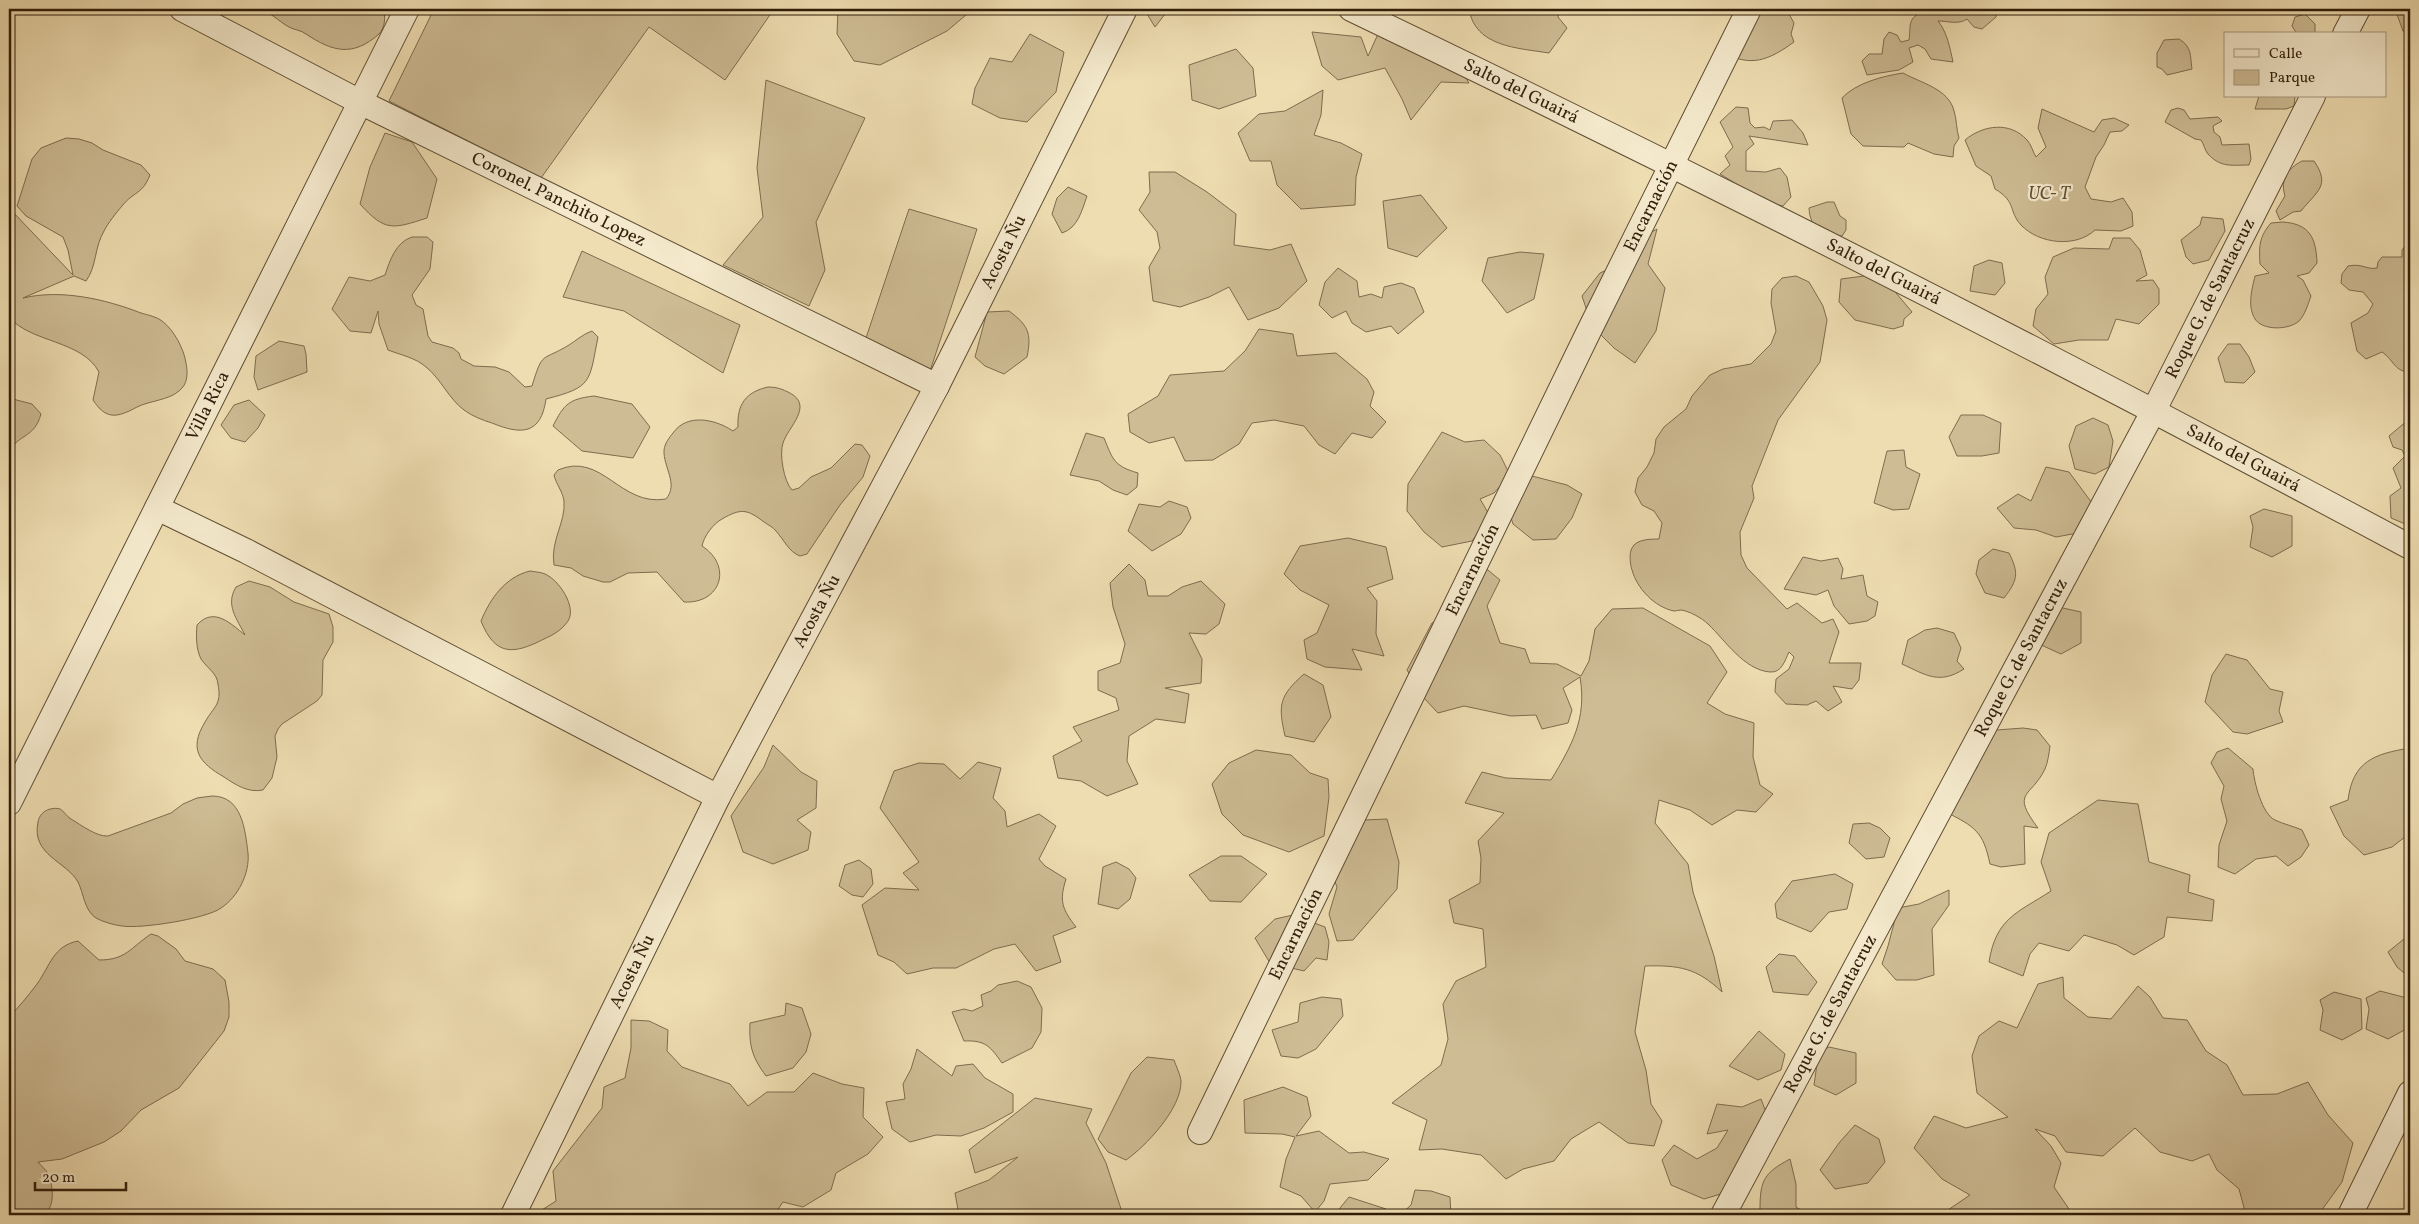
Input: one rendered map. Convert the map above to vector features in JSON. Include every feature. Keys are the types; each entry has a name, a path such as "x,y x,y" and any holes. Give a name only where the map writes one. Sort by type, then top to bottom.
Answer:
{"street":[{"name":"Coronel. Panchito Lopez","path":"182,9 360,102 937,386"},
{"name":"Villa Rica","path":"9,803 407,9"},
{"name":"Acosta Ñu","path":"513,1215 718,797 937,386 1125,9"},
{"name":"Salto del Guairá","path":"1351,9 1671,165 2154,410 2410,547"},
{"name":"Encarnación","path":"1200,1132 1671,165 1749,9"},
{"path":"2346,32 2358,9"},
{"name":"Roque G. de Santacruz","path":"1723,1215 2154,410 2312,98"},
{"path":"157,508 255,556 718,797"},
{"path":"2350,1215 2410,1093"}],"green space":[{"path":"259,9 383,9 384,22 383,29 370,41 352,49 343,49 325,45"},
{"path":"434,9 774,9 725,80 649,27 541,178 389,101"},
{"path":"838,9 973,9 947,31 880,65 854,61 837,34"},
{"path":"1144,9 1169,9 1155,27"},
{"path":"1469,9 1560,9 1558,17 1567,28 1549,53 1512,47 1489,38 1480,31 1473,22"},
{"path":"1780,9 1789,14 1794,23 1791,34 1794,42 1760,60 1742,60 1722,52 1746,10"},
{"path":"1916,9 1997,9 1996,17 1982,29 1974,27 1967,19 1957,22 1938,21 1946,35 1953,62 1931,59 1925,49 1918,45 1909,48 1913,62 1899,70 1867,75 1862,61 1869,54 1882,54 1884,39 1889,32 1897,35 1901,42 1909,40 1912,21 1921,13"},
{"path":"2395,9 2410,9 2410,34 2403,31"},
{"path":"2305,14 2315,24 2315,32 2296,32 2292,26 2295,17"},
{"path":"1384,21 1447,48 1469,83 1441,82 1411,120 1385,68 1338,80 1322,66 1312,32 1361,37 1368,56"},
{"path":"1030,34 1064,52 1056,92 1027,122 1000,118 972,104 975,88 990,58 1012,62"},
{"path":"2179,39 2188,48 2192,69 2167,75 2162,69 2157,67 2157,53 2164,40"},
{"path":"1236,49 1253,68 1256,96 1219,109 1192,100 1189,65"},
{"path":"1903,73 1940,92 1951,103 1959,138 1954,146 1953,157 1934,154 1908,143 1904,147 1863,146 1851,134 1842,98 1862,84"},
{"path":"766,80 865,118 816,222 825,270 809,306 723,265 763,217 757,168"},
{"path":"1323,90 1321,115 1314,135 1341,143 1362,154 1356,177 1355,205 1301,209 1277,185 1271,161 1250,161 1238,133 1259,114 1285,111"},
{"path":"2258,98 2295,98 2294,106 2286,109 2255,109"},
{"path":"1736,107 1748,108 1750,123 1755,128 1764,127 1770,130 1773,121 1792,120 1803,133 1808,145 1749,136 1754,144 1746,151 1746,171 1766,172 1780,168 1787,177 1791,197 1783,206 1765,203 1742,194 1743,188 1720,174 1730,165 1725,156 1733,147 1720,122"},
{"path":"2178,108 2184,110 2190,119 2218,117 2222,121 2213,126 2214,132 2220,137 2222,145 2249,144 2251,159 2249,165 2227,165 2218,162 2207,153 2201,140 2195,139 2165,122 2171,110"},
{"name":"UC- T","path":"2042,109 2094,132 2102,120 2114,118 2129,125 2122,131 2110,132 2096,157 2085,187 2091,199 2111,202 2123,198 2132,212 2133,226 2121,231 2095,230 2087,236 2078,239 2058,241 2047,240 2037,236 2017,220 2007,198 1995,189 1991,176 1976,166 1965,140 1988,128 2005,128 2013,130 2027,140 2036,157 2046,147 2038,128"},
{"path":"385,133 412,142 437,179 427,218 390,226 376,220 360,204 370,167"},
{"path":"66,138 92,143 103,150 141,165 150,175 141,190 126,201 106,228 101,237 90,275 86,281 74,276 23,298 38,295 83,297 113,303 155,317 166,325 174,335 181,346 186,363 187,378 179,391 118,415 107,414 93,400 99,372 91,362 69,347 18,326 9,317 10,209 73,275 68,250 63,237 26,216 17,206 32,159 41,148"},
{"path":"2302,161 2314,161 2319,170 2322,183 2317,193 2301,211 2293,212 2280,220 2276,211 2285,196 2284,180 2292,167"},
{"path":"1149,172 1175,172 1207,192 1236,214 1234,245 1270,250 1291,244 1307,281 1279,308 1248,320 1229,287 1209,297 1180,307 1153,301 1149,267 1160,248 1157,232 1139,210 1150,192"},
{"path":"1068,187 1087,196 1076,223 1062,233 1052,214 1057,198"},
{"path":"1421,195 1447,228 1417,257 1388,248 1383,201"},
{"path":"1827,202 1834,202 1840,216 1846,220 1846,230 1842,236 1823,233 1812,221 1809,208"},
{"path":"909,209 977,229 930,371 866,338"},
{"path":"2202,217 2223,219 2225,231 2209,260 2193,264 2186,257 2181,240 2200,225"},
{"path":"2283,222 2300,226 2310,234 2315,246 2317,263 2309,273 2297,276 2303,280 2311,296 2301,319 2295,324 2276,328 2264,326 2255,319 2251,303 2255,276 2269,273 2260,264 2262,237 2271,223"},
{"path":"1657,229 1648,264 1665,288 1656,331 1635,363 1614,348 1592,326 1582,296 1600,273 1631,259 1641,238"},
{"path":"427,237 433,242 430,269 412,295 416,305 423,309 428,336 432,342 453,348 459,353 461,359 474,366 495,367 509,372 525,387 532,386 538,367 544,358 592,331 598,337 593,364 590,373 581,386 573,391 546,399 540,420 534,426 521,430 502,427 467,412 422,364 388,350 379,324 378,311 371,333 350,331 332,309 349,277 370,281 385,275 398,247 406,239"},
{"name":"UC- T","path":"2113,238 2130,238 2140,250 2147,275 2136,281 2153,280 2159,289 2159,304 2139,324 2116,319 2108,340 2079,340 2054,344 2033,326 2036,309 2048,294 2045,277 2053,257 2074,248 2109,249"},
{"path":"2410,240 2410,371 2405,371 2398,368 2382,352 2366,359 2357,351 2351,323 2368,313 2373,304 2363,292 2349,290 2341,283 2342,274 2348,266 2357,265 2377,268 2378,262 2382,257 2402,257 2402,250"},
{"path":"582,251 740,325 723,373 624,311 563,297"},
{"path":"1520,252 1544,254 1534,299 1507,313 1482,281 1488,258"},
{"path":"1989,260 2002,263 2005,283 1995,295 1970,291 1974,266"},
{"path":"1338,268 1357,281 1359,297 1371,294 1382,298 1384,287 1401,283 1414,288 1424,312 1398,334 1391,326 1366,332 1352,323 1346,311 1332,318 1319,305 1325,282"},
{"path":"1796,276 1809,282 1823,306 1827,320 1820,362 1778,420 1752,486 1754,498 1740,532 1741,555 1747,568 1787,609 1797,603 1822,623 1833,619 1839,632 1829,663 1861,663 1859,680 1852,689 1833,686 1842,702 1828,711 1816,701 1807,705 1786,704 1775,692 1776,679 1789,669 1794,657 1789,652 1780,668 1774,672 1752,666 1743,660 1702,619 1681,610 1667,609 1647,596 1634,577 1630,562 1631,550 1634,545 1644,540 1659,539 1662,523 1654,511 1642,505 1635,492 1638,478 1647,467 1654,453 1656,439 1664,427 1686,409 1692,396 1710,375 1723,369 1751,364 1771,344 1776,331 1771,303 1772,289 1782,278"},
{"path":"1864,276 1886,281 1912,312 1904,319 1903,326 1893,329 1855,320 1839,302 1841,279"},
{"path":"1009,311 1024,325 1029,336 1029,342 1027,357 1004,374 985,366 975,357 987,312"},
{"path":"1259,329 1293,334 1297,356 1336,353 1367,379 1374,392 1370,406 1386,422 1372,438 1352,433 1335,454 1319,445 1304,426 1274,420 1252,423 1239,444 1213,460 1185,461 1174,437 1149,443 1130,432 1128,414 1158,396 1170,375 1224,371 1245,351"},
{"path":"279,341 304,346 307,372 258,390 254,377 256,356"},
{"path":"2228,344 2240,344 2249,357 2255,372 2244,383 2225,382 2218,358"},
{"path":"768,387 779,388 790,393 797,398 800,404 800,410 782,448 785,475 792,490 799,488 811,477 831,468 855,444 862,445 870,456 863,477 840,505 807,554 800,556 796,554 772,527 753,514 744,511 729,515 719,521 707,534 702,546 712,554 720,573 714,590 707,597 697,601 684,602 657,572 628,573 610,582 603,582 583,576 571,568 554,565 554,548 564,509 564,501 554,475 558,470 573,466 587,468 636,495 650,499 666,499 670,493 671,481 664,450 666,443 673,433 679,427 693,420 718,423 733,431 738,427 739,412 744,400 754,392"},
{"path":"594,396 632,404 650,427 633,458 582,451 553,426 568,404 579,399"},
{"path":"9,398 32,404 41,414 34,428 17,442 9,452"},
{"path":"249,400 265,415 258,428 245,442 231,438 221,425 234,405"},
{"path":"1961,415 1983,415 2001,423 1999,453 1982,456 1957,456 1949,437"},
{"path":"2093,418 2108,425 2113,441 2109,467 2095,474 2075,469 2069,446 2076,426"},
{"path":"2408,420 2410,421 2410,526 2391,518 2390,496 2401,488 2393,468 2405,456 2402,450 2393,447 2389,436"},
{"path":"1442,432 1465,442 1484,440 1500,455 1510,475 1494,493 1480,499 1490,516 1472,541 1442,547 1424,532 1407,511 1408,484"},
{"path":"1086,433 1104,438 1115,461 1124,468 1138,473 1137,487 1127,495 1113,490 1099,481 1070,475"},
{"path":"1904,450 1906,467 1920,474 1909,509 1893,510 1874,503 1887,451"},
{"path":"2046,467 2069,472 2092,503 2078,533 2056,537 2036,530 2014,528 1997,508 2018,494 2031,501"},
{"path":"1528,475 1567,485 1582,494 1572,518 1556,539 1533,540 1513,524 1506,502"},
{"path":"1169,501 1187,507 1191,518 1181,534 1152,551 1128,531 1139,504 1160,507"},
{"path":"2264,509 2292,516 2292,546 2272,557 2250,547 2253,527 2250,516"},
{"path":"1348,538 1386,547 1393,579 1367,588 1377,601 1376,634 1384,656 1352,649 1362,670 1325,667 1307,659 1304,640 1317,633 1329,605 1300,590 1284,574 1300,546"},
{"path":"1993,549 2009,553 2016,571 2012,586 2004,598 1985,593 1976,574 1979,560"},
{"path":"1803,557 1821,561 1838,558 1843,569 1841,579 1863,575 1867,596 1878,602 1875,616 1867,621 1849,624 1834,606 1828,590 1816,595 1784,589"},
{"path":"1129,564 1145,580 1148,596 1168,596 1182,587 1201,581 1225,604 1219,624 1206,634 1189,633 1202,659 1201,683 1165,688 1189,694 1185,723 1156,719 1129,736 1127,761 1138,784 1107,796 1081,781 1058,778 1053,756 1082,741 1073,727 1119,710 1116,698 1098,690 1098,671 1120,663 1125,644 1113,607 1110,583"},
{"path":"1483,566 1500,580 1487,606 1500,643 1525,649 1530,663 1557,664 1581,676 1589,661 1595,629 1612,609 1643,608 1710,646 1727,672 1707,703 1725,714 1754,723 1753,757 1760,785 1773,794 1756,812 1737,810 1712,825 1690,810 1659,800 1655,823 1688,864 1693,892 1714,956 1722,992 1696,973 1678,967 1645,966 1635,1032 1646,1070 1651,1104 1662,1121 1654,1146 1628,1143 1599,1122 1571,1139 1554,1161 1523,1169 1506,1179 1481,1155 1442,1149 1419,1150 1427,1120 1392,1103 1441,1065 1448,1039 1443,1004 1456,981 1486,967 1483,929 1454,923 1449,900 1480,883 1481,858 1478,841 1504,813 1465,803 1482,772 1506,778 1551,780 1571,743 1579,719 1582,692 1580,677 1563,688 1572,710 1568,723 1542,729 1536,715 1511,716 1464,706 1438,713 1423,697 1407,670 1432,623 1453,611"},
{"path":"530,571 545,574 556,582 565,594 570,615 563,627 551,636 523,648 506,649 492,641 481,621 489,605 500,590 513,578"},
{"path":"249,581 270,587 294,602 329,614 333,627 333,642 323,660 322,695 317,701 282,724 278,729 275,736 277,757 272,778 263,790 258,791 242,788 216,772 203,761 197,748 200,732 218,701 219,691 216,677 199,655 196,634 197,625 210,617 216,617 228,622 245,635 233,612 232,600 236,587"},
{"path":"2054,606 2081,612 2081,643 2061,654 2039,644"},
{"path":"1937,628 1954,633 1961,648 1957,661 1964,669 1947,677 1933,677 1902,664 1908,640 1925,630"},
{"path":"2226,654 2247,660 2270,689 2283,692 2279,711 2283,722 2247,734 2233,732 2205,702 2212,675"},
{"path":"1304,674 1323,685 1331,717 1314,742 1285,736 1283,725 1282,702 1285,695"},
{"path":"2023,728 2037,730 2050,746 2045,769 2026,795 2024,801 2025,807 2038,828 2024,826 2025,864 2001,867 1990,864 1981,837 1971,826 1946,812 1957,791 1977,768 1986,739 1997,730"},
{"path":"773,745 801,772 817,781 816,808 797,820 811,832 808,850 773,864 743,852 731,816 764,767"},
{"path":"2228,748 2253,769 2260,797 2270,817 2302,830 2309,845 2301,857 2288,866 2276,856 2256,859 2235,874 2218,867 2219,845 2227,821 2221,799 2224,786 2211,763 2217,752"},
{"path":"2410,748 2410,833 2392,847 2364,855 2344,836 2330,807 2348,800 2355,776 2367,762 2386,753"},
{"path":"1256,750 1291,755 1310,773 1328,779 1329,797 1324,836 1289,852 1243,835 1222,814 1212,784 1229,763"},
{"path":"978,762 1001,768 993,798 1005,811 1007,827 1039,814 1056,826 1039,859 1045,866 1066,879 1062,899 1063,904 1076,927 1053,936 1061,962 1036,971 1015,944 994,949 956,968 933,968 907,974 894,962 878,955 862,905 885,888 919,890 903,873 919,862 880,808 894,771 919,763 944,764 960,779"},
{"path":"222,797 230,802 240,816 247,844 247,868 242,884 233,898 213,912 188,919 157,925 131,927 112,924 96,918 89,911 78,882 66,868 44,850 37,833 39,818 43,812 50,809 58,808 89,830 99,835 108,836 171,813 183,804 197,798"},
{"path":"2098,800 2138,804 2149,862 2190,875 2188,892 2214,900 2212,921 2167,917 2164,937 2134,955 2117,945 2084,935 2069,951 2039,943 2030,954 2023,976 1989,962 1992,947 2003,926 2018,912 2051,891 2041,862 2049,833"},
{"path":"1387,819 1399,862 1397,889 1353,940 1337,941 1329,914 1337,887 1329,866 1364,820"},
{"path":"1869,823 1880,828 1890,838 1884,857 1866,859 1849,843 1853,824"},
{"path":"1221,856 1241,856 1267,874 1241,902 1210,901 1189,875"},
{"path":"859,860 871,869 873,884 863,897 852,895 839,886 845,865"},
{"path":"1116,862 1129,869 1136,878 1130,899 1118,909 1098,904 1103,867"},
{"path":"1835,874 1853,884 1847,909 1829,912 1811,932 1777,918 1775,904 1792,881"},
{"path":"1949,890 1949,905 1932,929 1934,975 1917,980 1896,980 1882,964 1898,908 1919,904"},
{"path":"1293,915 1325,927 1329,942 1327,960 1316,958 1304,971 1270,963 1255,938 1275,919"},
{"path":"151,934 158,936 176,949 185,961 213,969 225,980 229,1002 229,1017 224,1031 179,1088 141,1110 121,1131 104,1142 62,1159 38,1162 47,1172 52,1191 51,1203 45,1213 33,1216 9,1215 9,1017 34,988 57,952 63,947 78,941 99,960 116,958"},
{"path":"2410,934 2410,978 2397,967 2388,952"},
{"path":"1779,954 1795,956 1817,982 1808,995 1773,992 1766,967"},
{"path":"2063,977 2064,998 2088,1017 2111,1019 2138,986 2150,997 2163,1018 2187,1020 2206,1051 2227,1065 2243,1095 2277,1094 2308,1082 2328,1115 2353,1143 2342,1182 2319,1214 2246,1215 2239,1189 2217,1170 2209,1154 2192,1161 2160,1152 2135,1128 2103,1156 2066,1152 2055,1136 2035,1129 2051,1146 2061,1163 2054,1187 2069,1209 2067,1215 1945,1215 1945,1212 1970,1195 1942,1179 1914,1148 1934,1116 1966,1128 2008,1117 1977,1093 1972,1056 1979,1036 1999,1021 2017,1028 2038,984"},
{"path":"1017,981 1031,987 1042,1008 1041,1032 1032,1048 1002,1063 986,1045 964,1041 952,1012 964,1009 972,1011 983,1006 981,995 991,991 998,985"},
{"path":"2380,991 2407,998 2408,1028 2388,1039 2366,1029 2369,1009 2366,998"},
{"path":"2334,992 2361,999 2362,1029 2342,1040 2320,1030 2323,1010 2320,1000"},
{"path":"1322,997 1341,999 1343,1016 1316,1049 1298,1058 1281,1056 1272,1030 1298,1022 1300,1003"},
{"path":"786,1003 802,1008 811,1034 806,1052 793,1068 766,1076 757,1063 752,1051 750,1023 785,1015"},
{"path":"631,1020 649,1021 668,1030 667,1051 682,1067 730,1084 748,1106 767,1092 794,1092 813,1073 842,1084 864,1088 863,1117 883,1137 868,1154 836,1173 831,1190 803,1207 783,1202 774,1215 534,1215 556,1201 553,1171 602,1108 604,1087 625,1078 631,1048"},
{"path":"1759,1031 1785,1054 1781,1070 1758,1080 1729,1066"},
{"path":"1829,1047 1856,1053 1856,1083 1836,1095 1814,1085 1817,1064 1815,1054"},
{"path":"917,1049 952,1076 956,1066 973,1064 985,1078 1013,1094 1013,1112 984,1128 961,1136 936,1135 910,1142 892,1129 886,1102 905,1099 903,1084 911,1069"},
{"path":"1147,1057 1174,1060 1181,1080 1179,1093 1169,1115 1161,1126 1143,1146 1126,1160 1108,1152 1098,1139 1131,1073"},
{"path":"1283,1087 1307,1097 1311,1116 1296,1136 1319,1131 1349,1153 1364,1152 1389,1159 1368,1180 1330,1184 1324,1201 1315,1212 1301,1196 1280,1187 1286,1159 1295,1137 1282,1134 1245,1133 1244,1100"},
{"path":"1035,1098 1092,1109 1086,1123 1106,1163 1123,1215 959,1215 955,1193 989,1180 1018,1157 975,1173 969,1150"},
{"path":"1761,1099 1766,1112 1724,1193 1704,1199 1671,1185 1662,1160 1674,1145 1697,1159 1717,1148 1728,1130 1707,1134 1717,1104 1742,1107"},
{"path":"1855,1125 1879,1139 1885,1162 1868,1183 1835,1189 1820,1170 1839,1143"},
{"path":"1790,1159 1796,1184 1796,1207 1809,1215 1744,1215 1760,1209 1761,1191 1765,1178 1774,1169"},
{"path":"1415,1190 1431,1191 1450,1197 1451,1215 1400,1215 1411,1205"},
{"path":"1349,1197 1386,1209 1391,1215 1330,1215 1335,1214"}]}
